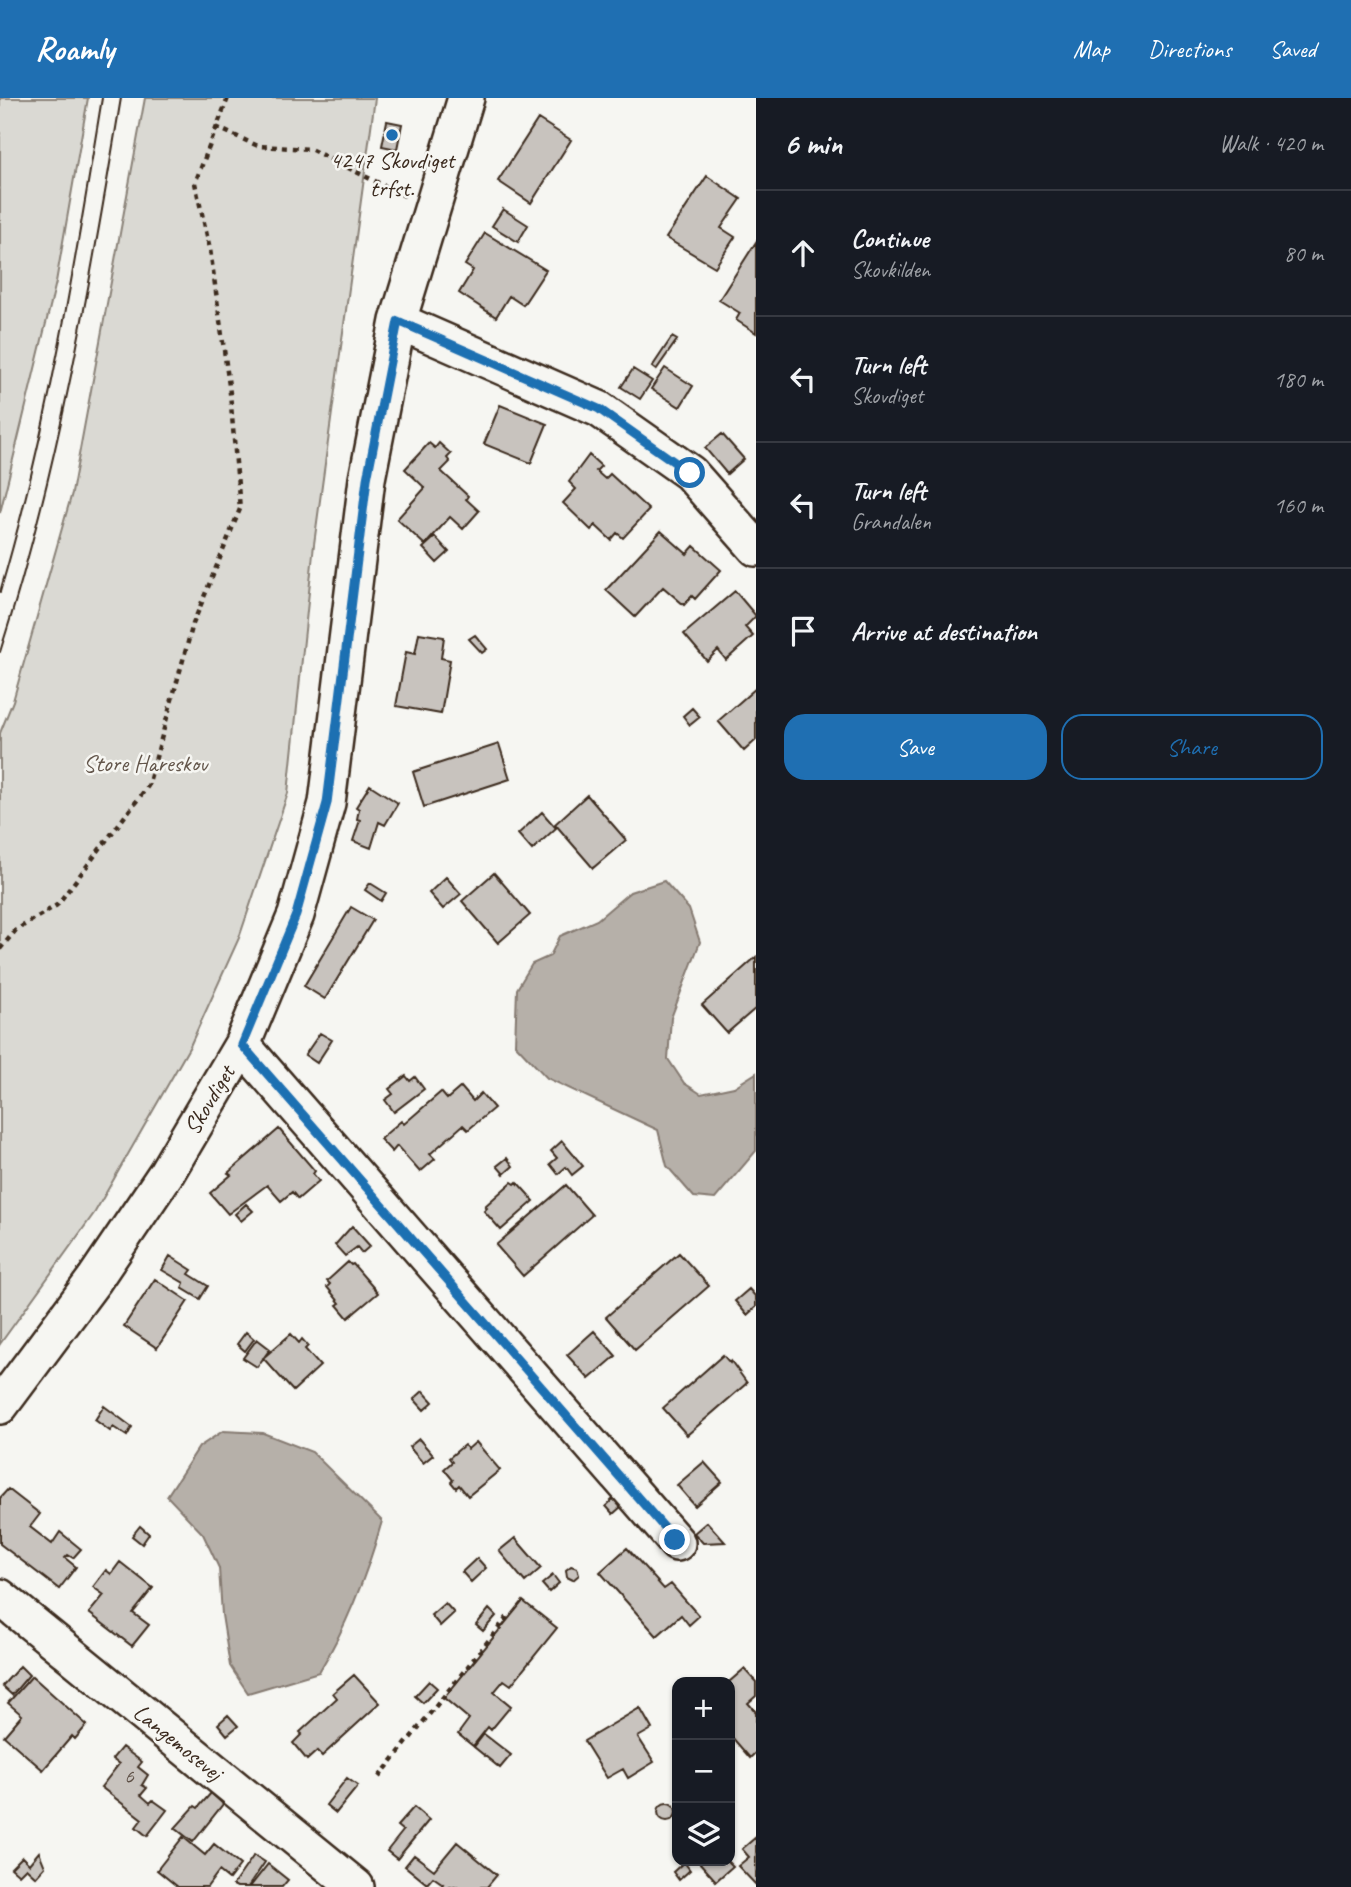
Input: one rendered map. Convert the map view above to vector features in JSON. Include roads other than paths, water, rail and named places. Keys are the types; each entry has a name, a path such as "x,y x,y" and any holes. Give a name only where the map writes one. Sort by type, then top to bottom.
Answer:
{"street":[{"name":"Skovdiget","path":"0,1406 94,1280 145,1204 242,1045 296,915 327,803 367,479 398,321 466,98"},
{"path":"398,321 599,409 690,473 756,548"},
{"path":"242,1045 677,1543"},
{"name":"Langemosevej","path":"0,1597 356,1887"}],"tram line":[{"path":"0,592 46,408 71,285 102,98"},
{"path":"0,652 21,584 56,446 84,308 121,98"}],"place":[{"name":"4247 Skovdiget trfst.","path":"392,135"}],"park label":[{"name":"Store Hareskov","path":"145,763"}]}
